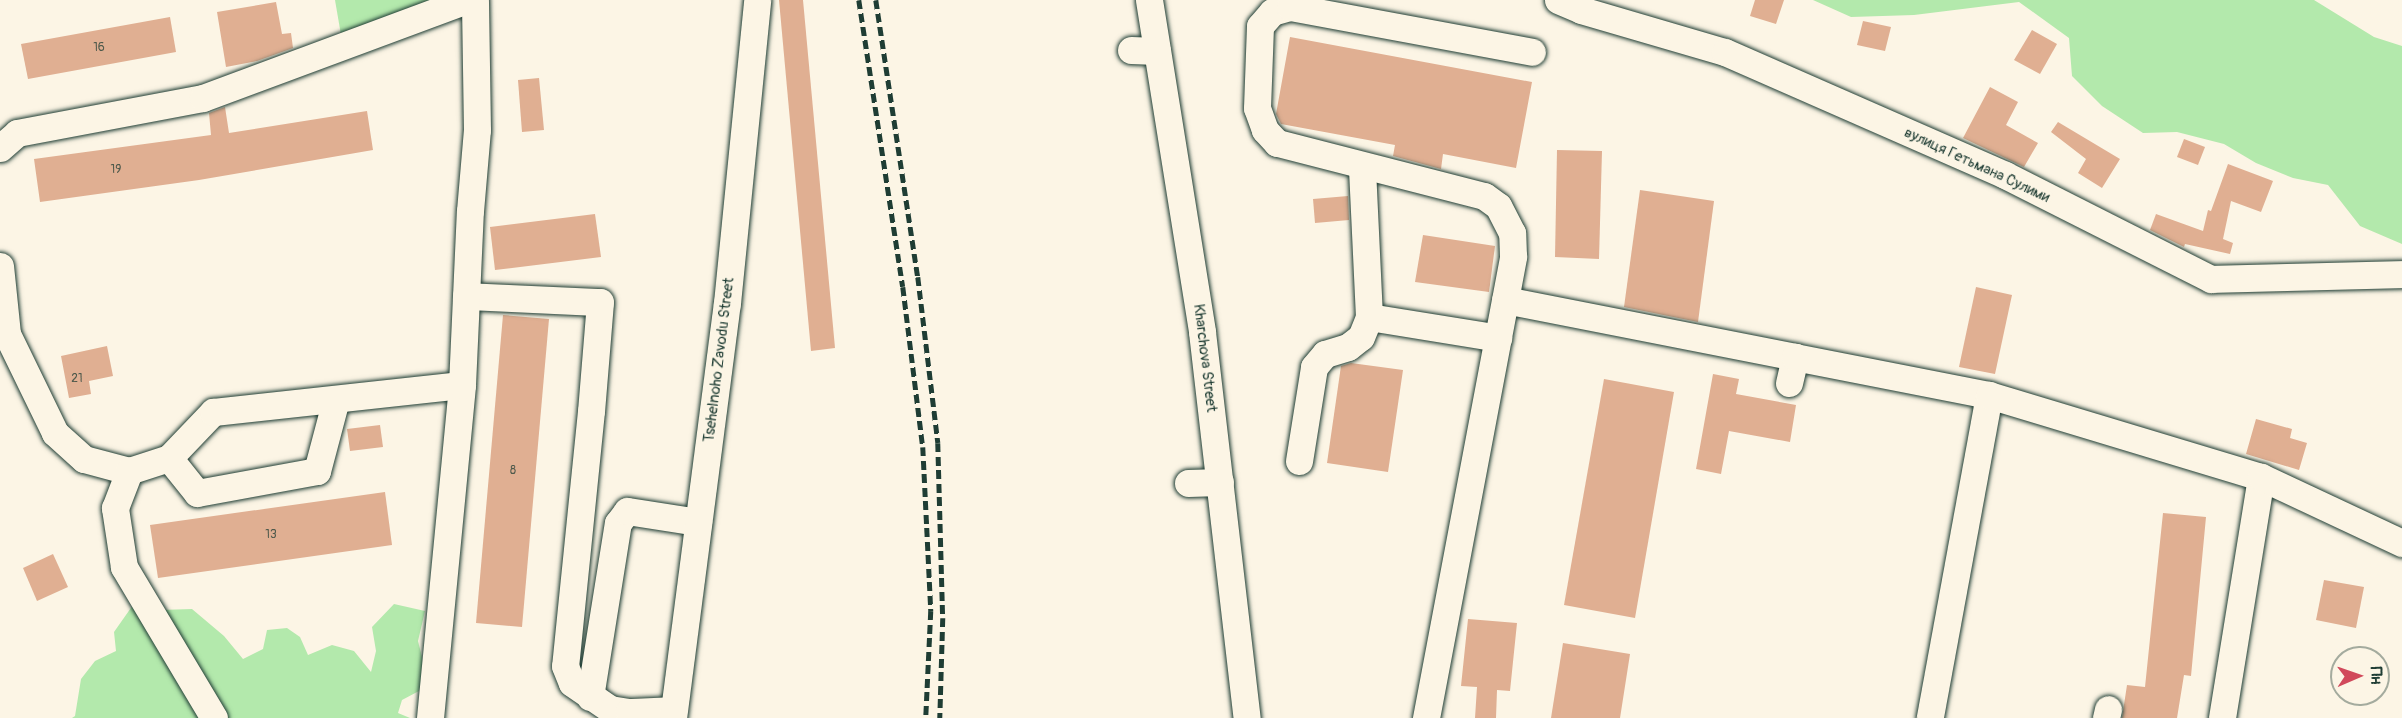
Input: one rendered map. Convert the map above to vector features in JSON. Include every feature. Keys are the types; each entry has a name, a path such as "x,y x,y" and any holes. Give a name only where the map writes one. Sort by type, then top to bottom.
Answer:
{"street":[{"path":"0,148 16,133 203,98 467,0"},
{"path":"430,718 462,385 477,130 475,0"},
{"name":"Tsehelnoho Zavodu Street","path":"673,714 727,303 757,0"},
{"name":"Kharchova Street","path":"1149,0 1144,50 1202,332 1247,718"},
{"name":"вулиця Гетьмана Сулими","path":"1558,0 1581,10 1725,52 2005,175 2211,279 2402,274"},
{"path":"1426,718 1513,256 1512,233 1498,206 1484,196 1277,143 1265,130 1257,108 1260,26 1272,12 1290,7 1532,52"},
{"path":"1299,460 1314,367 1325,354 1348,347 1361,337 1369,317 1362,166"},
{"path":"0,266 7,334 56,433 84,459 129,471 170,459 213,412 462,385"},
{"path":"466,296 600,302 565,666 572,683 610,709 673,714"},
{"path":"1505,300 1989,395 2261,477 2402,543"},
{"path":"1369,317 1498,338"},
{"path":"1790,383 1795,357"},
{"path":"1930,718 1989,395"},
{"path":"170,459 197,492 317,471 336,399"},
{"path":"129,471 115,508 124,567 214,718"},
{"path":"2222,718 2261,477"},
{"path":"1188,483 1220,482"},
{"path":"590,697 618,524 627,511 698,522"}],"green space":[{"path":"335,0 437,0 341,35"},
{"path":"1813,0 2314,0 2374,37 2402,46 2402,244 2360,226 2328,185 2293,178 2256,163 2224,144 2177,132 2143,133 2102,106 2072,76 2069,38 2019,2 1914,15 1851,17"},
{"path":"140,595 160,610 192,609 224,636 243,659 263,649 267,630 287,628 300,637 308,655 332,645 354,651 371,672 376,651 372,627 394,604 425,611 418,641 426,673 419,691 402,700 398,713 410,718 72,718 75,716 81,679 95,661 116,651 114,632"}],"building":[{"path":"779,0 803,0 835,348 811,351"},
{"path":"1755,0 1784,0 1776,24 1750,16"},
{"path":"276,2 282,34 291,33 293,48 257,61 226,67 217,12"},
{"path":"170,17 176,52 28,79 21,44"},
{"path":"1863,21 1891,27 1885,51 1857,45"},
{"path":"2032,30 2057,44 2040,74 2014,60"},
{"path":"1290,37 1532,82 1516,168 1443,154 1441,169 1393,156 1395,145 1281,124 1276,114"},
{"path":"539,78 544,130 522,132 518,80"},
{"path":"1990,87 2018,102 2006,125 2038,143 2024,167 1963,138"},
{"path":"225,107 229,133 367,111 373,150 199,180 40,202 34,159 211,135 209,113"},
{"path":"2058,122 2120,159 2102,188 2078,173 2086,159 2051,132"},
{"path":"2184,139 2205,147 2198,165 2177,157"},
{"path":"1557,150 1602,151 1599,259 1555,257"},
{"path":"2228,164 2273,181 2261,212 2231,201 2223,239 2233,243 2230,254 2185,244 2184,247 2150,230 2156,214 2203,231 2208,210 2211,211"},
{"path":"1640,190 1714,201 1698,322 1624,307"},
{"path":"1348,196 1349,220 1315,223 1313,199"},
{"path":"595,214 601,257 495,270 490,227"},
{"path":"1423,235 1495,246 1489,292 1415,282"},
{"path":"1976,287 2012,295 1995,374 1959,367"},
{"path":"503,315 549,319 522,627 476,623"},
{"path":"107,346 113,376 89,381 91,394 69,398 61,356"},
{"path":"1351,363 1403,370 1388,472 1327,463 1341,366"},
{"path":"1713,374 1739,379 1736,394 1796,405 1790,442 1729,431 1721,474 1696,469"},
{"path":"1604,379 1674,392 1635,618 1564,605"},
{"path":"2256,419 2292,429 2290,438 2307,443 2299,470 2246,454"},
{"path":"380,425 383,447 350,451 347,429"},
{"path":"385,492 392,545 158,578 150,525"},
{"path":"2163,513 2206,517 2191,676 2184,675 2177,718 2122,718 2127,685 2145,687"},
{"path":"53,554 68,587 37,601 23,568"},
{"path":"2324,580 2364,587 2356,628 2316,620"},
{"path":"1468,619 1517,623 1510,691 1497,690 1496,718 1475,718 1477,687 1461,686"},
{"path":"1563,643 1630,654 1620,718 1551,718"}],"railway":[{"path":"859,0 903,287 923,447 931,611 926,718"},
{"path":"876,0 918,277 938,443 943,618 940,718"}]}
